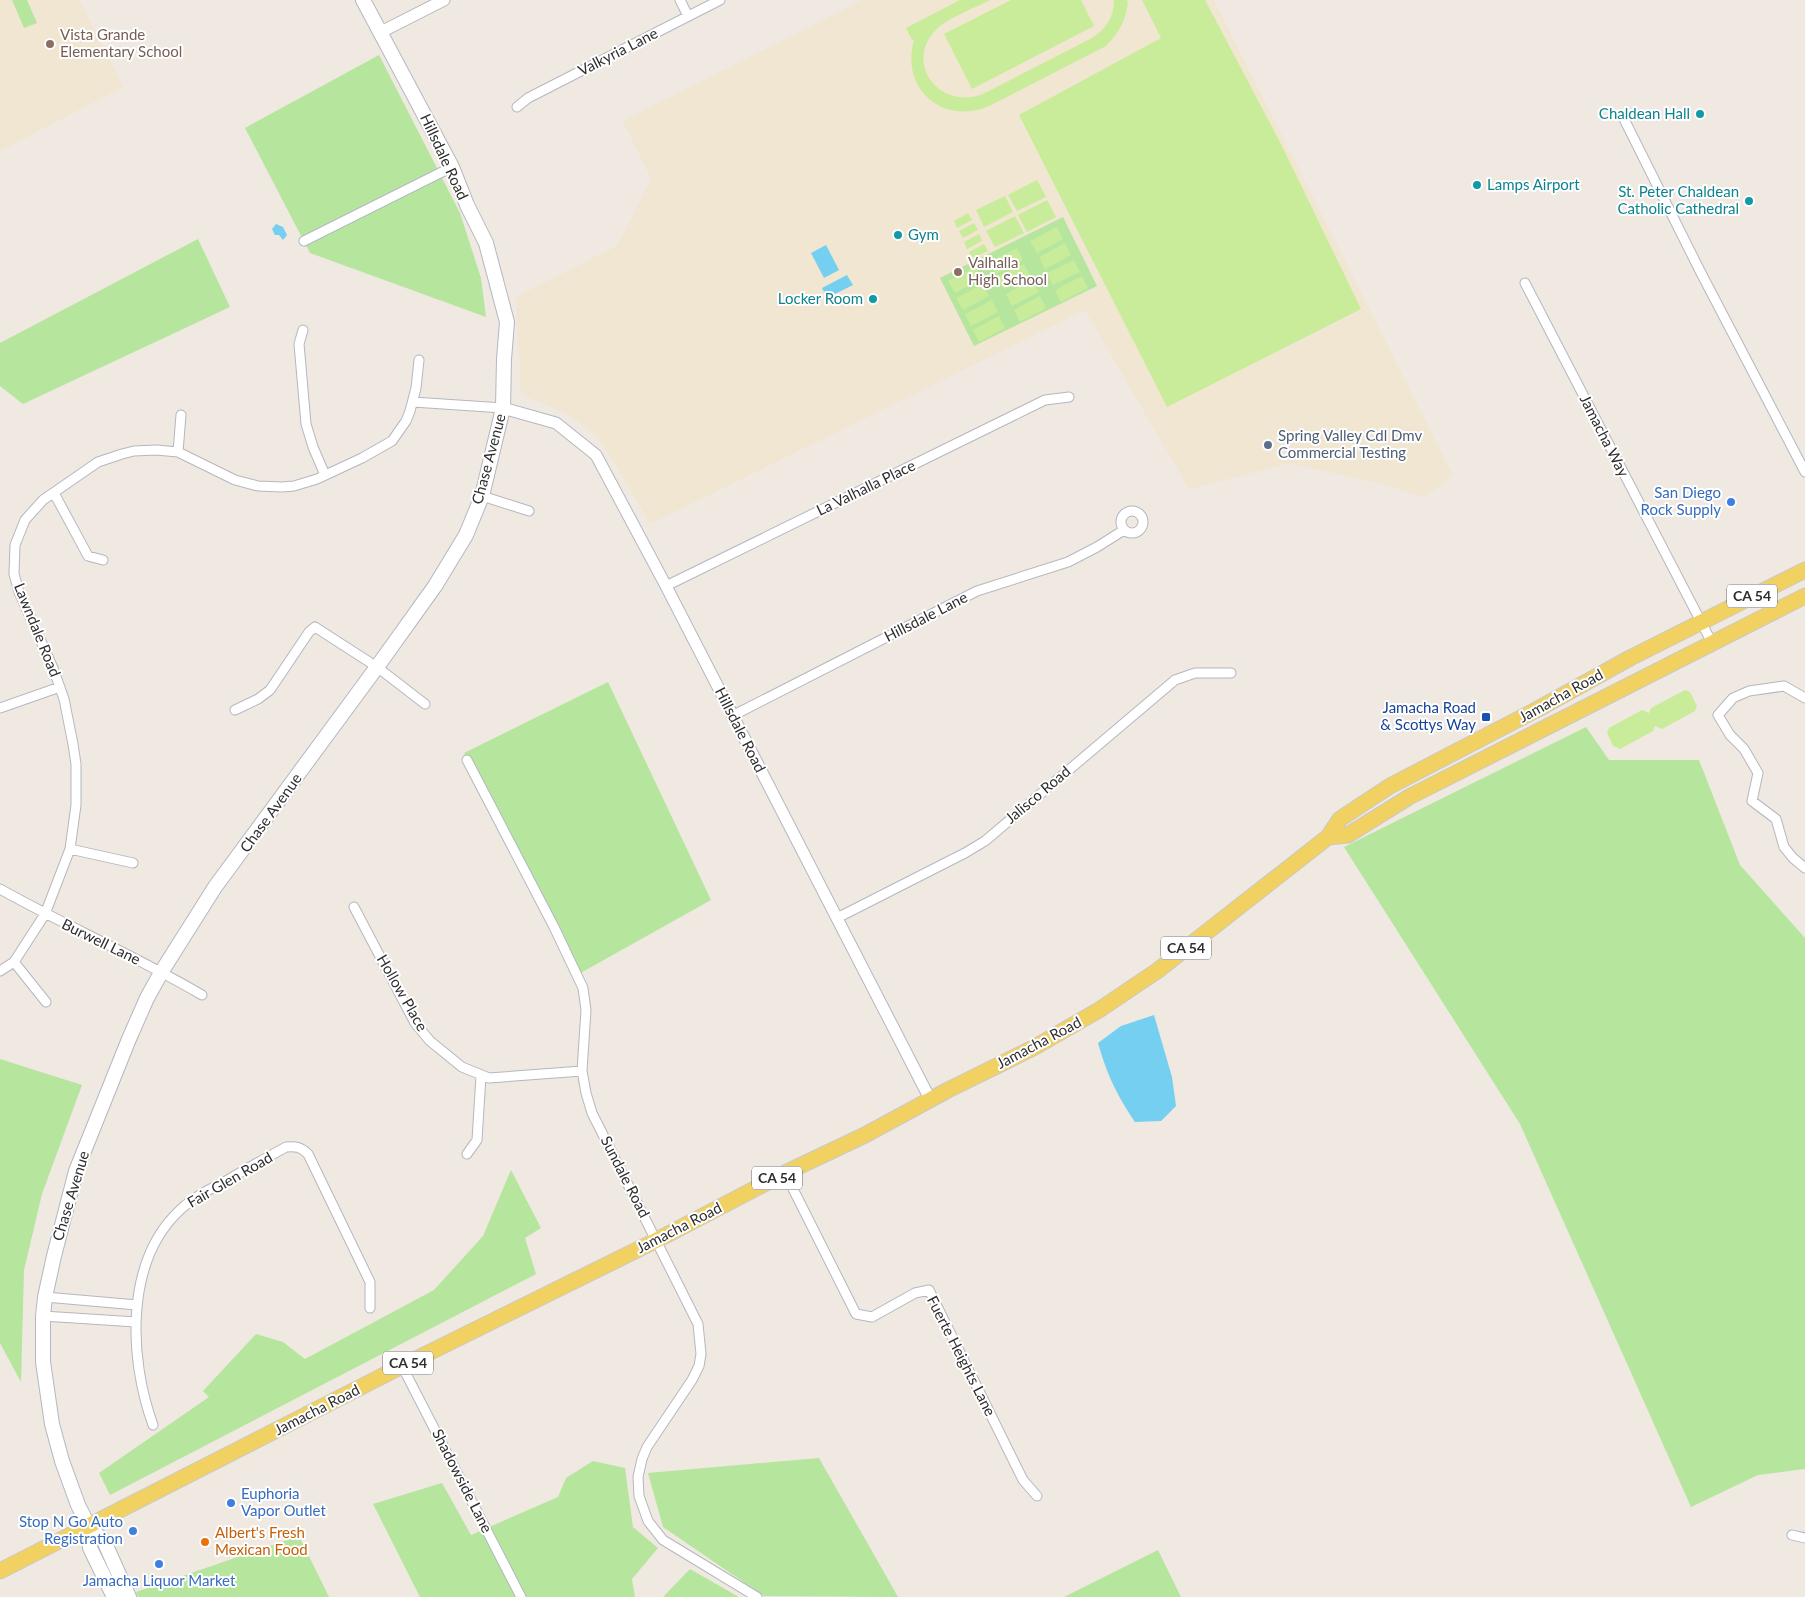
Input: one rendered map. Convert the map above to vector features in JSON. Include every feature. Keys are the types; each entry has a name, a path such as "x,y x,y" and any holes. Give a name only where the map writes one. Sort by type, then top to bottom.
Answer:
{"main road":[{"name":"Hillsdale Road","path":"363,0 452,167 467,205 486,243 507,322"},
{"name":"Chase Avenue","path":"89,1527 78,1505 62,1462 52,1424 43,1362 45,1297 76,1171 129,1039 147,998 162,971 215,887 377,668 435,586 466,535 482,496 503,408 507,322"},
{"name":"Jamacha Road","path":"0,1571 1035,1047 1099,1010 1157,971 1328,837 1340,819 1390,786 1538,709 1630,658 1805,570"},
{"name":"Jamacha Road","path":"1328,837 1348,834 1409,797 1805,596"},
{"path":"1538,709 1565,717"},
{"path":"89,1527 90,1548 114,1597"},
{"path":"89,1527 104,1541 129,1597"}],"street":[{"path":"381,32 444,0"},
{"path":"680,0 688,16"},
{"name":"Valkyria Lane","path":"517,107 528,98 720,0"},
{"path":"1624,121 1805,472"},
{"path":"304,241 452,167"},
{"name":"Jamacha Way","path":"1525,283 1712,642"},
{"path":"303,330 299,344 306,424 325,475"},
{"name":"Lawndale Road","path":"0,971 14,962 45,914 70,849 76,805 76,764 69,718 60,687 19,592 13,564 15,545 25,520 36,506 98,462 145,450 178,452 224,476 258,486 294,486 325,475 362,458 392,441 406,421 413,402 419,360"},
{"name":"La Valhalla Place","path":"666,586 1044,400 1069,397"},
{"path":"413,402 503,408"},
{"name":"Hillsdale Road","path":"503,408 556,423 596,455 666,586 930,1099"},
{"path":"178,452 181,415"},
{"path":"54,493 88,556 103,560"},
{"path":"482,496 529,511"},
{"name":"Hillsdale Lane","path":"732,716 977,591 1068,562 1124,530"},
{"path":"235,710 258,699 270,690 309,632 315,627 377,668 425,704"},
{"name":"Jalisco Road","path":"837,918 985,840 1175,680 1195,673 1231,673"},
{"path":"1805,698 1784,686 1749,692 1734,698 1718,715 1730,735 1744,749 1758,773 1752,801 1776,819 1784,847 1805,868"},
{"path":"0,708 60,687"},
{"name":"Sundale Road","path":"467,760 554,927 583,988 586,1010 582,1071 592,1113 698,1324 699,1366 692,1380 647,1447 642,1459 638,1486 642,1506 648,1521 664,1540 757,1597"},
{"path":"70,849 133,862"},
{"name":"Burwell Lane","path":"0,889 45,914 162,971 202,995"},
{"name":"Hollow Place","path":"354,906 415,1023 430,1041 462,1067 489,1078 582,1071"},
{"path":"14,962 46,1002"},
{"path":"467,1154 478,1140 481,1076"},
{"name":"Fair Glen Road","path":"153,1425 144,1401 140,1380 136,1322 140,1283 146,1260 157,1239 177,1214 202,1194 286,1147 294,1146 308,1154 370,1282 370,1308"},
{"name":"Fuerte Heights Lane","path":"786,1173 856,1314 872,1317 915,1293 929,1290 1023,1480 1038,1496"},
{"path":"45,1297 138,1305"},
{"path":"43,1316 136,1322"},
{"name":"Shadowside Lane","path":"402,1366 521,1597"},
{"path":"1792,1535 1805,1538"}],"shaded area":[{"name":"Vista Grande Elementary School","path":"0,0 79,0 123,87 0,151"},
{"name":"Valhalla High School","path":"862,0 1214,0 1453,476 1424,497 1381,484 1290,463 1189,489 1085,310 650,524 613,460 596,435 567,414 521,394 516,297 615,247 627,228 651,179 623,121"}],"green space":[{"path":"12,0 27,0 37,23 24,28"},
{"path":"960,0 990,0 951,19 938,28 925,46 923,60 926,72 932,83 942,91 954,96 968,97 983,94 1092,38 1101,31 1111,17 1114,0 1127,0 1128,2 1126,15 1121,26 1106,46 989,106 972,111 955,111 941,107 919,87 913,73 911,57 914,40 912,40 906,28"},
{"path":"1011,0 1081,0 1094,26 972,89 944,34"},
{"path":"1142,0 1205,0 1281,144 1361,309 1167,407 1019,115 1161,38"},
{"path":"379,55 460,213 481,278 486,317 310,253 245,128"},
{"path":"1037,180 1046,197 1017,211 1008,195"},
{"path":"1005,196 1013,212 984,227 976,210"},
{"path":"1047,200 1056,217 1027,232 1018,215"},
{"path":"968,213 972,220 957,228 954,221"},
{"path":"1015,216 1024,233 995,247 986,231"},
{"path":"1063,217 1097,286 974,346 940,278"},
{"path":"974,223 978,230 963,238 959,231"},
{"path":"1057,227 1063,239 1037,253 1030,241"},
{"path":"979,234 982,241 967,249 964,242"},
{"path":"198,239 230,307 23,404 0,386 0,343"},
{"path":"1065,243 1071,255 1045,269 1039,257"},
{"path":"984,244 988,251 973,258 969,252"},
{"path":"1017,248 1023,260 996,274 990,262"},
{"path":"1074,260 1080,272 1053,285 1047,273"},
{"path":"1024,264 1030,276 1004,289 997,277"},
{"path":"975,267 981,279 955,293 948,281"},
{"path":"1082,276 1088,288 1061,302 1055,290"},
{"path":"1032,280 1039,292 1012,306 1006,294"},
{"path":"983,284 989,296 963,310 956,298"},
{"path":"1040,296 1046,308 1020,322 1014,310"},
{"path":"992,300 998,312 971,326 965,314"},
{"path":"999,316 1005,328 979,342 973,330"},
{"path":"608,682 711,900 577,975 464,753"},
{"path":"1685,690 1690,692 1697,706 1695,711 1662,729 1655,726 1653,731 1620,749 1613,746 1607,733 1609,728 1642,710 1649,713 1651,708"},
{"path":"1586,727 1609,760 1699,760 1740,865 1805,938 1805,1469 1758,1475 1691,1507 1520,1124 1344,847"},
{"path":"0,1059 82,1085 42,1194 24,1270 21,1382 0,1343"},
{"path":"511,1170 541,1228 525,1238 536,1274 110,1495 99,1473 209,1397 203,1391 256,1334 283,1342 305,1359 434,1290 483,1236"},
{"path":"819,1458 898,1597 764,1596 663,1527 648,1473"},
{"path":"593,1461 625,1468 633,1527 658,1548 632,1579 635,1597 420,1597 373,1504 442,1483 471,1535 558,1497 566,1478"},
{"path":"299,1536 329,1597 138,1597 136,1592"},
{"path":"1158,1550 1181,1597 1064,1597"},
{"path":"690,1569 739,1597 663,1597"}],"water":[{"path":"276,224 283,227 287,235 283,240 279,235 275,235 272,229"},
{"path":"826,245 839,270 824,278 811,253"},
{"path":"847,275 853,285 827,298 822,288"},
{"path":"1154,1015 1172,1077 1176,1106 1161,1121 1135,1122 1113,1084 1098,1043 1121,1026"}],"place":[{"name":"Vista Grande Elementary School","path":"50,44"},
{"name":"Chaldean Hall","path":"1700,114"},
{"name":"Lamps Airport","path":"1477,185"},
{"name":"St. Peter Chaldean Catholic Cathedral","path":"1749,201"},
{"name":"Gym","path":"898,235"},
{"name":"Valhalla High School","path":"958,272"},
{"name":"Locker Room","path":"873,299"},
{"name":"Spring Valley Cdl Dmv Commercial Testing","path":"1268,445"},
{"name":"San Diego Rock Supply","path":"1731,502"},
{"name":"Jamacha Road & Scottys Way","path":"1486,717"},
{"name":"Euphoria Vapor Outlet","path":"231,1503"},
{"name":"Stop N Go Auto Registration","path":"133,1531"},
{"name":"Albert's Fresh Mexican Food","path":"205,1542"},
{"name":"Jamacha Liquor Market","path":"159,1564"}]}
